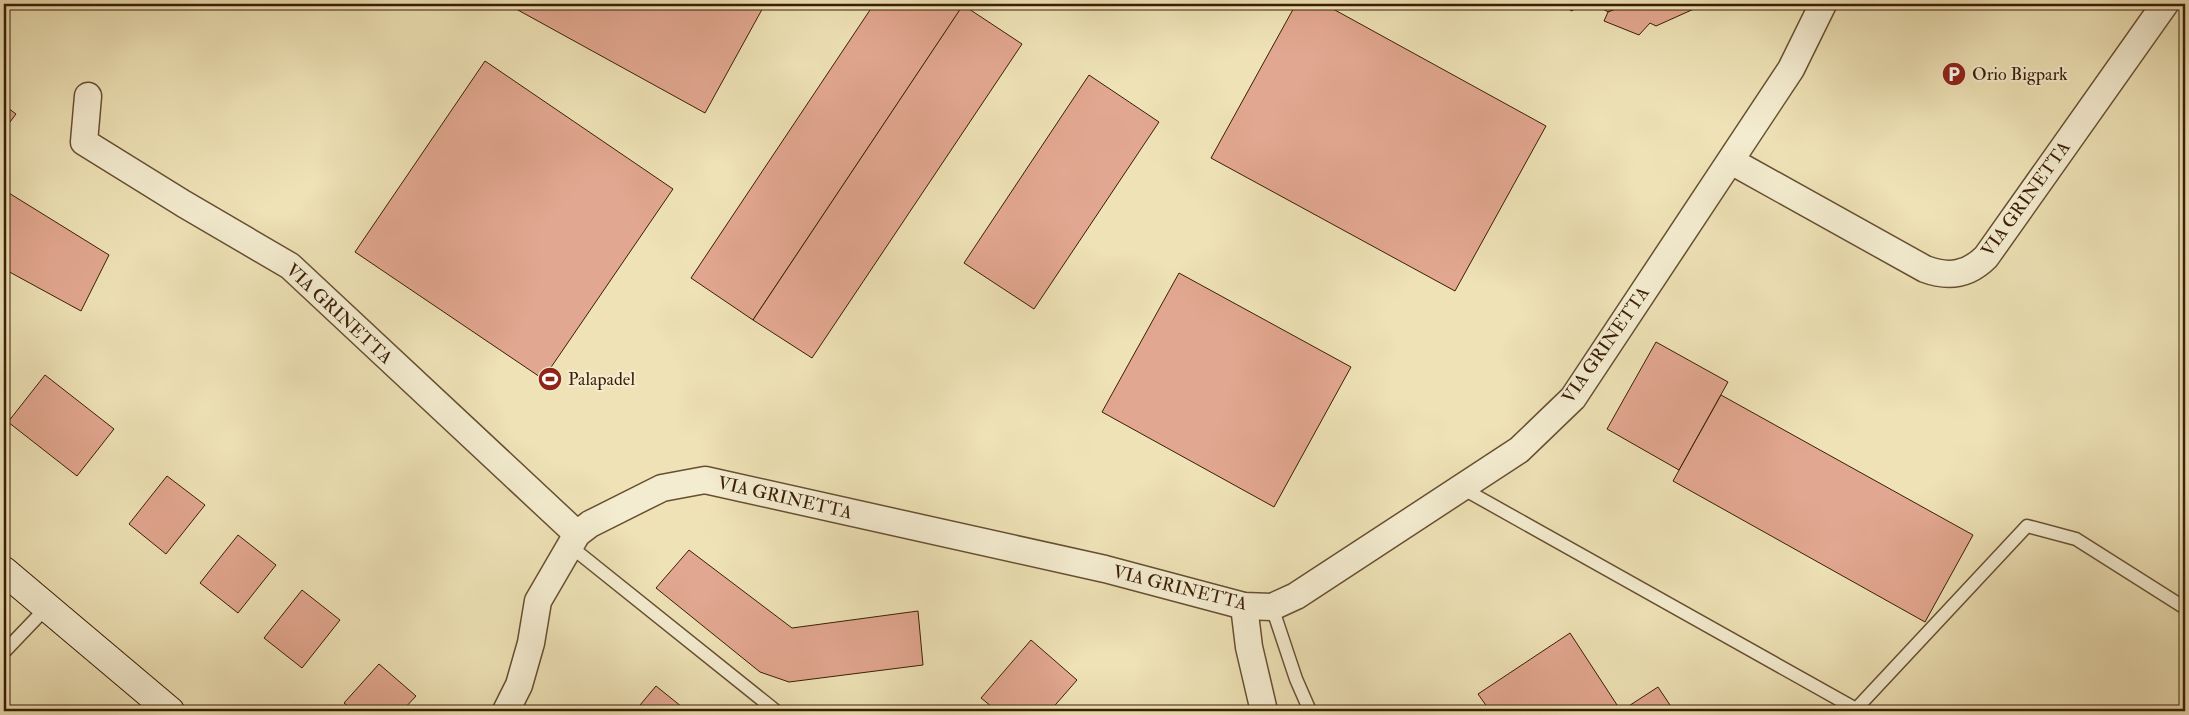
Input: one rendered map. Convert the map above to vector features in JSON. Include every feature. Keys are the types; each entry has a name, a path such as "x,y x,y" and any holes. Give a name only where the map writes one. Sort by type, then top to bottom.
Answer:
{"main road":[{"path":"4,571 170,711"}],"street":[{"name":"VIA GRINETTA","path":"506,711 519,685 538,601 574,540 590,524 662,488 704,480 1105,569 1244,606 1272,608 1296,596 1519,450 1573,398 1791,69 1823,4"},
{"name":"VIA GRINETTA","path":"1731,160 1925,269 1940,274 1954,275 1969,270 1986,257 2165,4"},
{"name":"VIA GRINETTA","path":"88,96 84,142 184,204 290,266 574,540"},
{"path":"1244,606 1249,647 1264,711"}],"lane":[{"path":"1460,487 1856,709 2026,526 2076,539 2185,608"},
{"path":"574,540 776,711"},
{"path":"4,652 47,607"},
{"path":"1272,608 1296,679 1310,711"}],"building":[{"path":"507,4 765,4 705,113"},
{"path":"874,4 964,4 753,320 691,278"},
{"path":"1296,4 1324,4 1546,126 1455,291 1211,158"},
{"path":"1568,4 1587,4 1571,11"},
{"path":"1595,4 1628,4 1608,12"},
{"path":"1628,4 1705,4 1656,26 1650,23 1639,35 1604,21 1608,12"},
{"path":"963,5 1022,44 812,358 753,320"},
{"path":"485,61 673,189 543,379 355,252"},
{"path":"1089,75 1159,122 1034,309 964,263"},
{"path":"4,105 16,114 4,130"},
{"path":"4,190 109,255 81,311 4,269"},
{"path":"1179,273 1351,367 1274,507 1102,412"},
{"path":"1656,342 1728,382 1679,470 1607,429"},
{"path":"45,375 114,429 77,476 8,422"},
{"path":"1721,395 1973,535 1925,622 1673,481"},
{"path":"167,476 205,505 166,554 129,524"},
{"path":"238,535 276,565 238,613 200,583"},
{"path":"689,550 792,628 918,611 923,665 789,682 760,672 656,588"},
{"path":"302,590 340,620 302,668 264,638"},
{"path":"1570,633 1621,711 1490,711 1478,694"},
{"path":"1031,640 1077,680 1050,711 997,711 981,698"},
{"path":"379,664 416,696 402,711 354,711 344,703"},
{"path":"656,686 687,711 635,711"},
{"path":"1658,687 1674,711 1621,711"}],"place":[{"name":"Orio Bigpark","path":"1954,74"},
{"name":"Palapadel","path":"550,379"}]}
